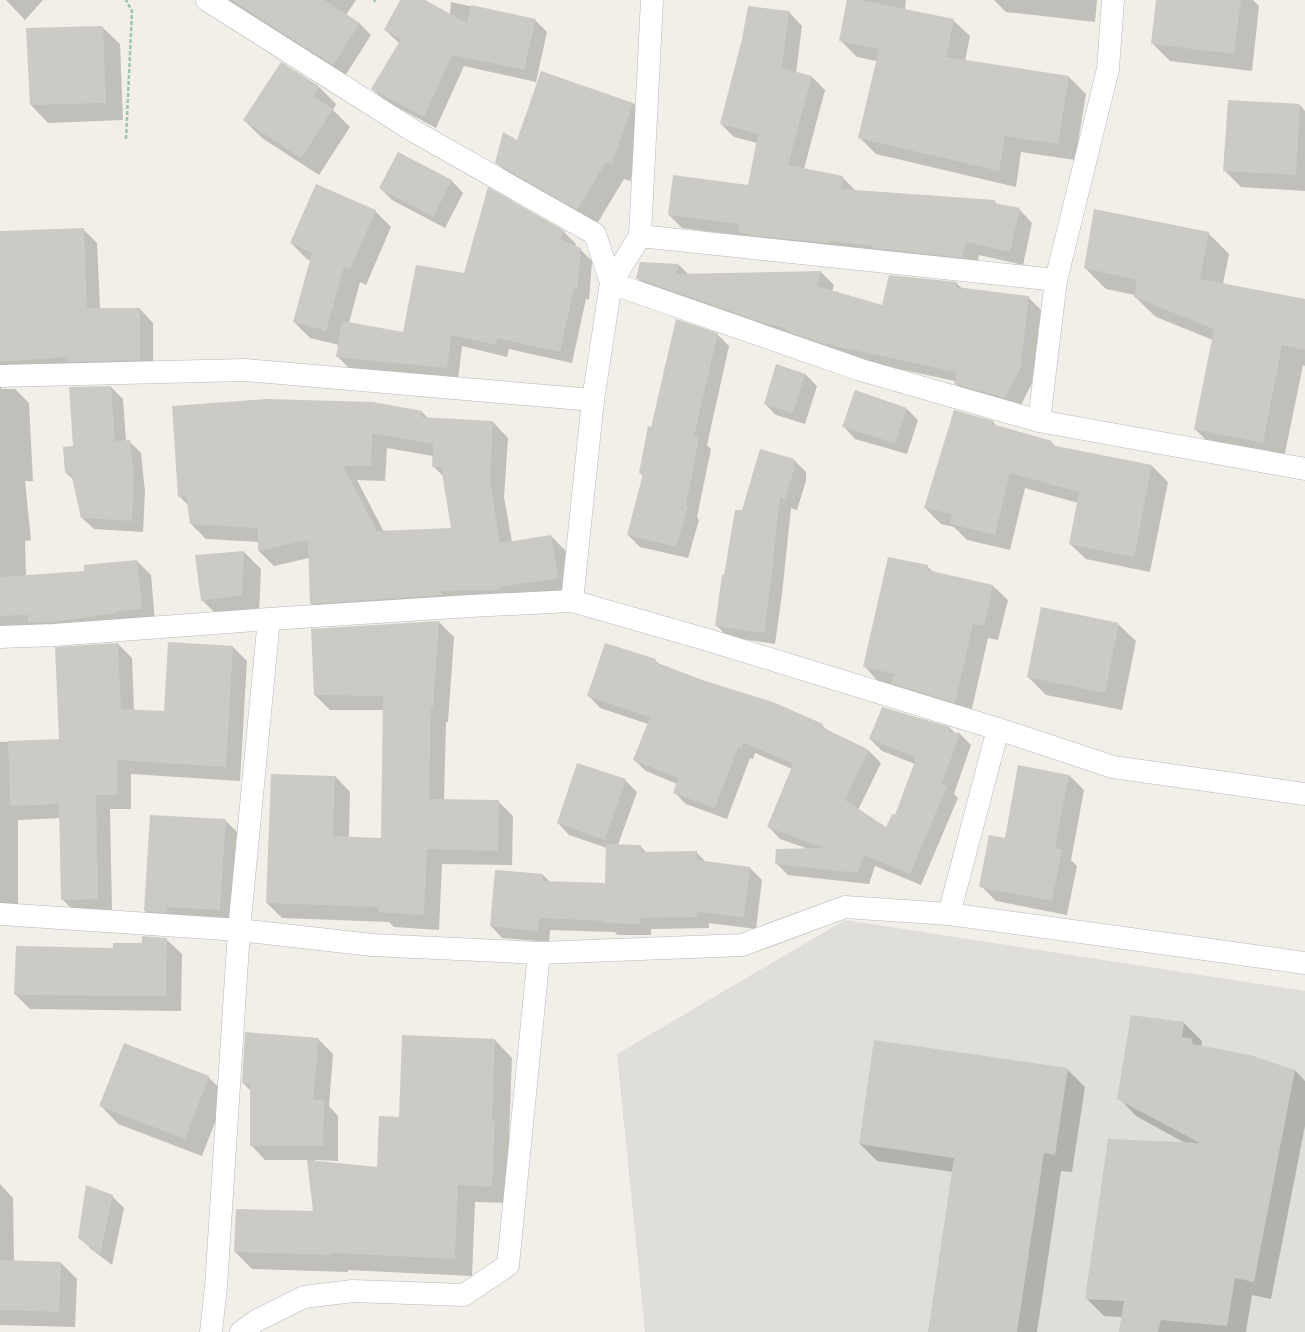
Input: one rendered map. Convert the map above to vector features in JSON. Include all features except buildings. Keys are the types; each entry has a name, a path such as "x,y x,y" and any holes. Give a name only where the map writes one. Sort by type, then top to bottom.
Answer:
{"street":[{"path":"208,0 412,130 595,234 612,284"},
{"path":"572,601 593,400 612,284 640,236 652,0"},
{"path":"1039,421 1056,280 1108,69 1113,0"},
{"path":"640,236 1056,280"},
{"path":"612,284 861,370 1039,421 1305,469"},
{"path":"0,376 245,370 593,400"},
{"path":"0,637 54,635 269,619 572,601 708,640 998,729 1114,767 1305,794"},
{"path":"212,1332 239,930 269,619"},
{"path":"949,914 998,729"},
{"path":"0,914 239,930 372,945 539,953 742,945 845,907 949,914 1305,963"},
{"path":"241,1332 256,1321 304,1297 354,1291 464,1295 508,1265 539,953"}],"path":[{"path":"126,0 132,11 126,139"}],"shaded area":[{"path":"845,920 1305,991 1305,1332 645,1332 617,1054"}]}
